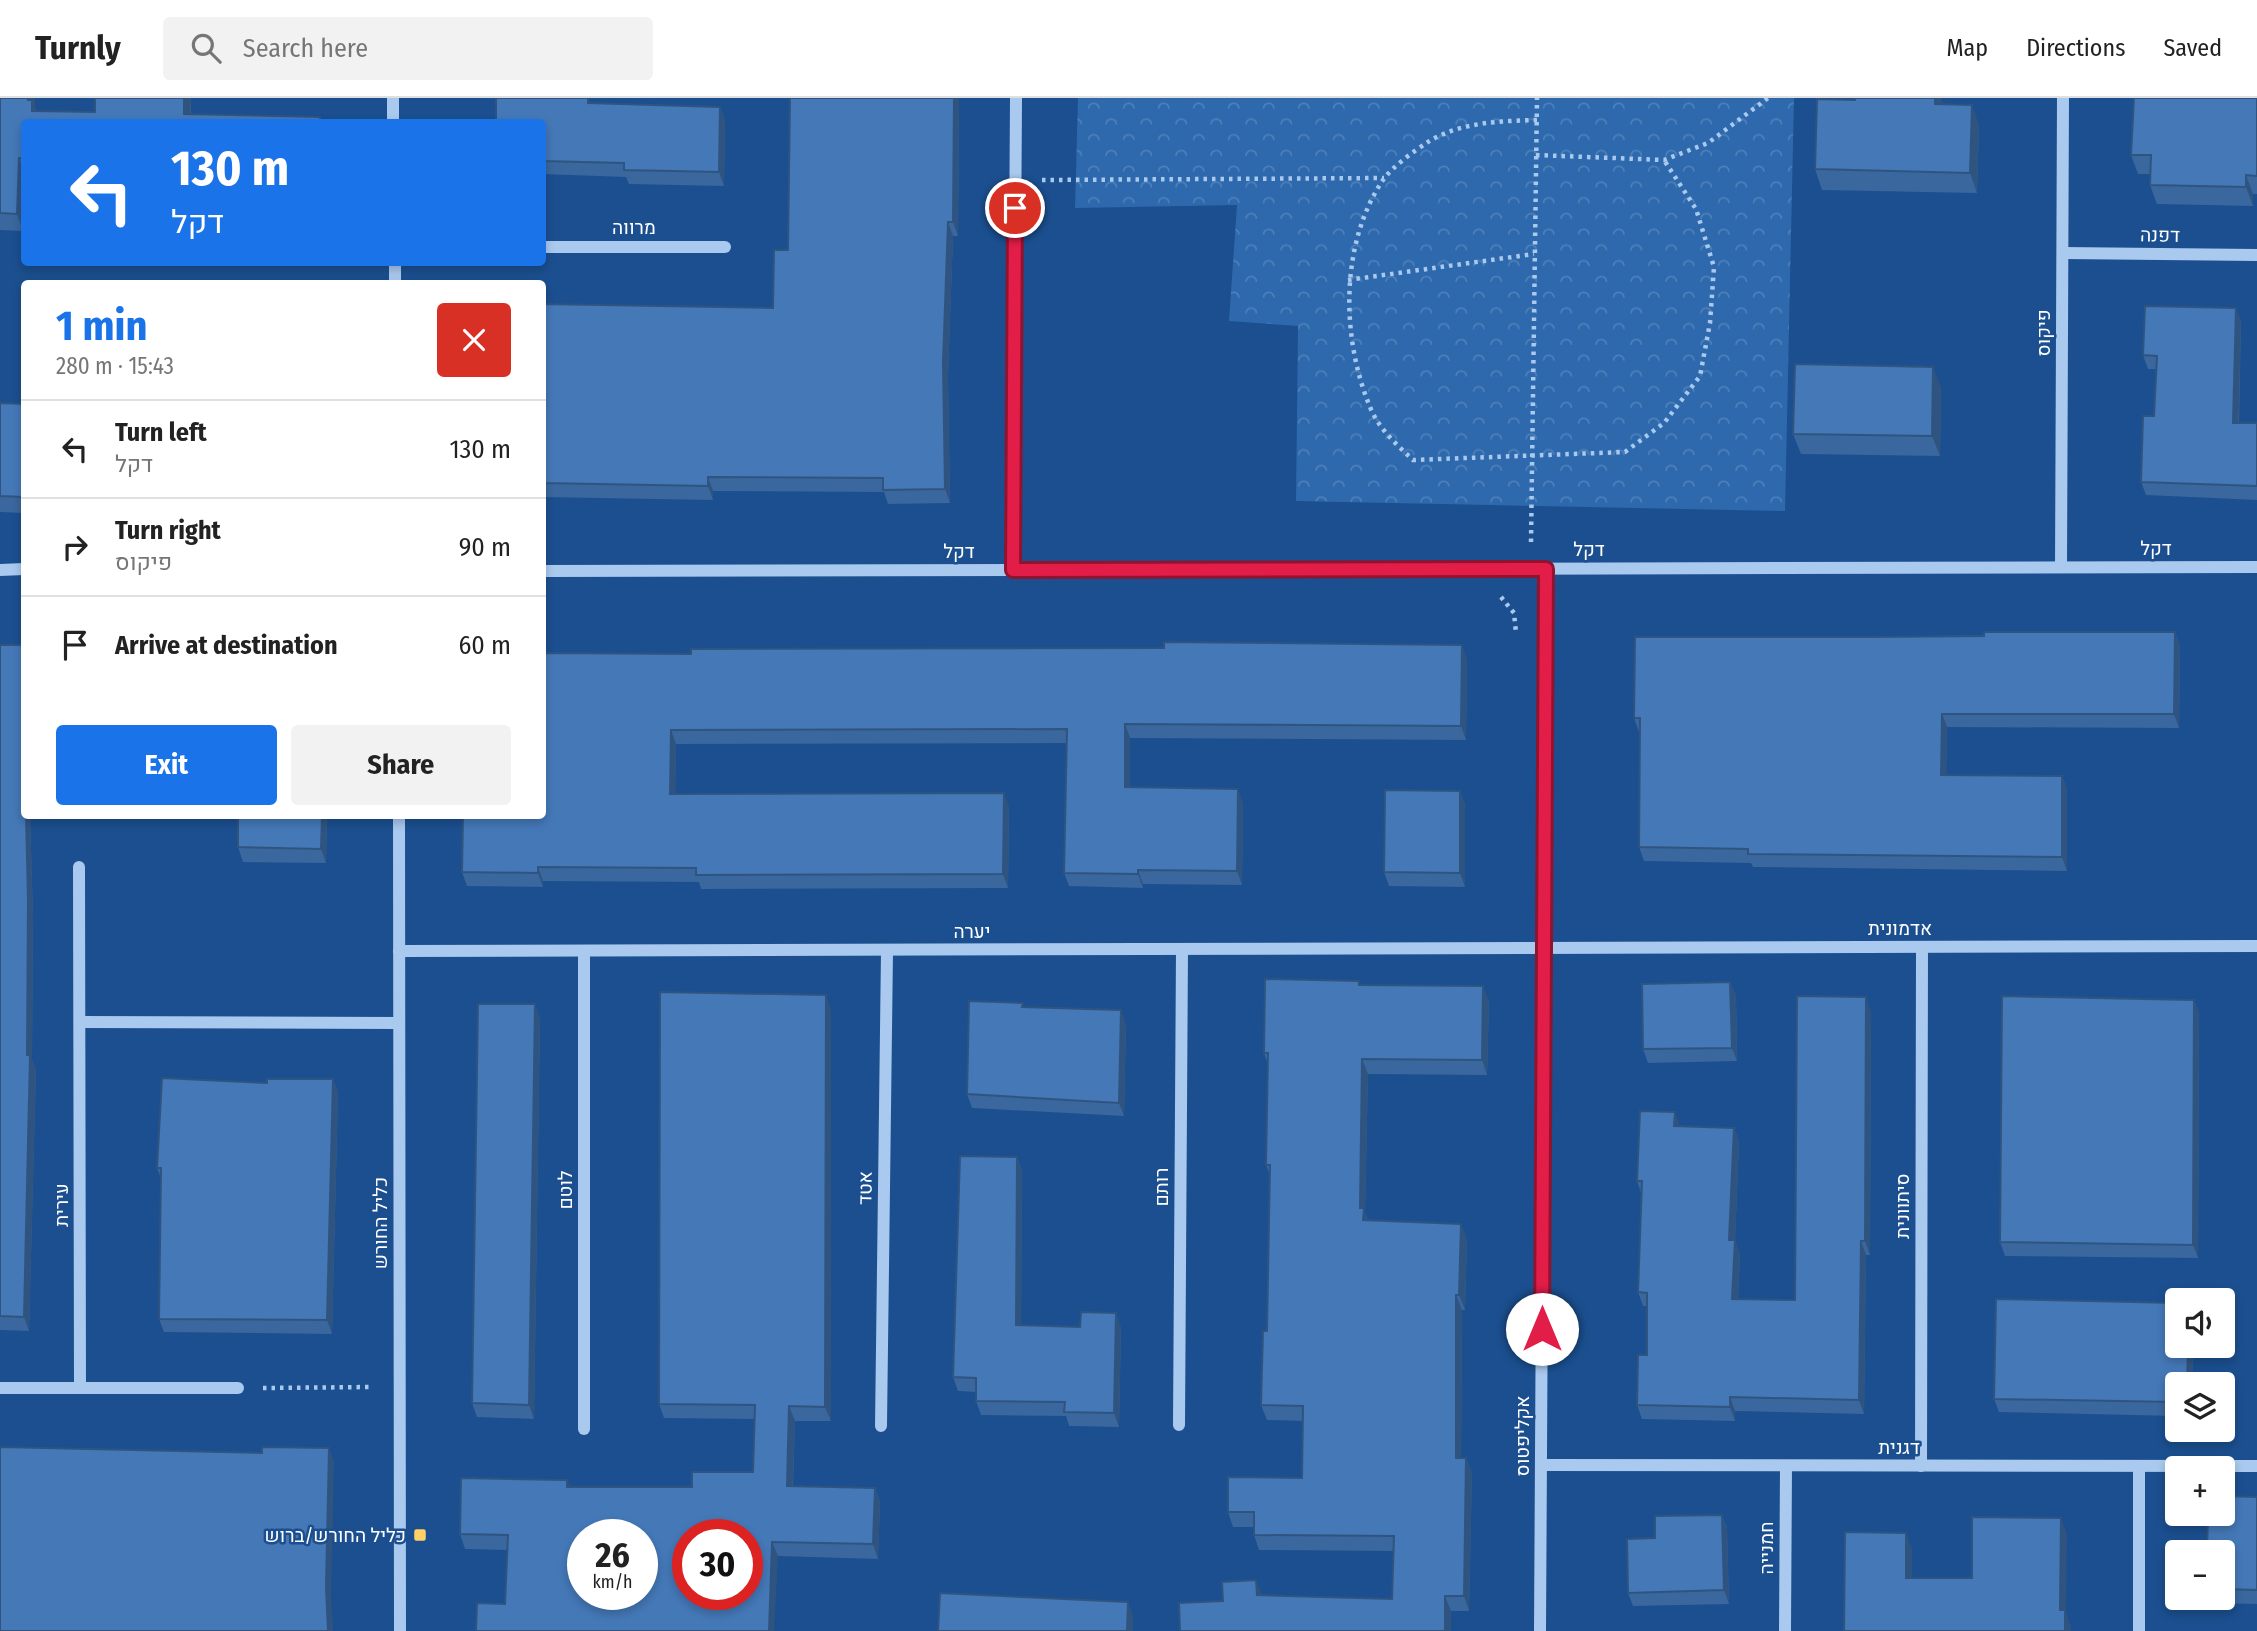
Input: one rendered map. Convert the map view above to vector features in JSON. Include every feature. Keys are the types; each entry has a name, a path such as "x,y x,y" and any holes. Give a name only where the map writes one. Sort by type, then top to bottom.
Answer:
{"street":[{"path":"393,98 394,119"},
{"path":"1013,570 1016,98"},
{"name":"פיקוס","path":"2061,568 2063,98"},
{"name":"מרווה","path":"546,247 725,247"},
{"name":"דפנה","path":"2063,253 2257,255"},
{"name":"דקל","path":"546,571 2257,567"},
{"path":"0,569 21,569"},
{"name":"אקליפטוס","path":"1541,1631 1546,569"},
{"name":"כליל החורש","path":"399,819 400,1631"},
{"name":"עירית","path":"79,867 80,1387"},
{"name":"אדמונית","path":"1544,948 2257,946"},
{"name":"סיתוונית","path":"1921,1466 1922,947"},
{"name":"יערה","path":"399,951 1544,948"},
{"name":"רותם","path":"1179,1425 1182,949"},
{"name":"לוטם","path":"583,1429 584,951"},
{"name":"אטד","path":"881,1426 887,951"},
{"path":"80,1022 400,1023"},
{"path":"0,1388 238,1388"},
{"name":"דגנית","path":"1541,1465 2257,1466"},
{"name":"חמנייה","path":"1786,1466 1786,1631"},
{"path":"2139,1467 2139,1631"}],"path":[{"path":"1531,569 1537,98"},
{"path":"1536,155 1664,160 1708,143 1768,98"},
{"path":"1537,120 1482,122 1430,141 1384,178 1363,222 1348,280 1355,356 1370,408 1387,436 1413,460 1625,452 1664,423 1700,376 1710,323 1714,267 1696,209 1664,160"},
{"path":"1016,180 1384,178"},
{"path":"1348,280 1535,254"},
{"path":"238,1388 400,1387"}],"green space":[{"path":"1078,98 1794,98 1785,511 1296,501 1298,326 1229,321 1237,205 1075,208"}],"building":[{"path":"0,98 28,98 32,100 32,111 95,112 95,98 184,98 184,114 320,117 21,119 17,214 0,213"},
{"path":"496,98 588,98 588,103 720,107 719,172 624,170 624,163 546,161 546,119 496,119"},
{"path":"790,98 954,98 953,222 948,222 943,362 945,489 883,490 883,478 708,477 708,486 546,483 546,304 773,308 774,250 788,250"},
{"path":"1935,98 1935,104 1972,105 1970,173 1815,169 1817,99"},
{"path":"2134,98 2257,98 2257,176 2246,175 2246,187 2150,185 2151,155 2131,155"},
{"path":"2145,306 2236,308 2233,423 2257,423 2257,486 2141,482 2143,416 2154,416 2157,356 2143,355"},
{"path":"1795,364 1933,367 1932,436 1793,434"},
{"path":"0,403 21,404 21,497 0,496"},
{"path":"1984,632 2175,632 2174,714 1942,714 1941,775 2062,776 2062,857 1748,854 1748,849 1639,847 1640,718 1634,718 1635,637 1984,636"},
{"path":"1164,642 1462,645 1461,726 1125,724 1125,787 1238,789 1237,871 1138,870 1138,874 1064,873 1067,729 671,730 670,794 1004,793 1003,874 696,875 696,868 538,867 538,873 462,872 463,819 546,819 546,653 691,654 691,649 1164,648"},
{"path":"0,645 21,645 21,819 26,819 27,1055 30,1055 24,1317 0,1316"},
{"path":"1385,790 1460,791 1460,873 1384,872"},
{"path":"238,819 322,819 321,849 238,847"},
{"path":"1265,979 1359,981 1359,985 1483,986 1482,1060 1362,1059 1360,1208 1364,1208 1363,1220 1461,1224 1459,1295 1456,1295 1456,1458 1466,1458 1464,1596 1445,1596 1445,1631 1180,1631 1179,1603 1223,1601 1222,1582 1256,1580 1257,1595 1392,1599 1394,1536 1254,1535 1254,1512 1228,1512 1228,1477 1302,1478 1303,1406 1261,1405 1263,1331 1267,1331 1270,1165 1266,1165 1268,1053 1264,1053"},
{"path":"1730,982 1732,1048 1643,1049 1642,984"},
{"path":"660,992 826,995 825,1407 789,1406 787,1486 875,1488 873,1544 772,1542 769,1631 476,1631 477,1603 505,1604 508,1535 460,1534 461,1478 567,1480 567,1487 692,1487 692,1472 753,1472 755,1405 659,1404"},
{"path":"1797,996 1866,997 1865,1241 1861,1241 1859,1400 1730,1397 1730,1407 1637,1405 1638,1355 1647,1355 1647,1293 1638,1292 1642,1181 1637,1181 1640,1111 1675,1112 1674,1126 1734,1128 1729,1240 1735,1240 1732,1299 1795,1300"},
{"path":"2002,996 2194,1000 2193,1245 2000,1242"},
{"path":"969,1001 1023,1003 1022,1007 1121,1010 1119,1103 967,1094"},
{"path":"478,1004 535,1004 529,1405 472,1403"},
{"path":"162,1078 267,1083 267,1079 333,1079 327,1320 159,1319 161,1168 157,1168"},
{"path":"960,1156 1017,1157 1016,1325 1080,1327 1081,1312 1116,1313 1114,1413 1064,1412 1065,1402 976,1401 976,1378 953,1377"},
{"path":"1996,1299 2165,1303 2165,1358 2188,1358 2187,1372 2165,1372 2165,1402 1994,1399"},
{"path":"0,1447 262,1453 262,1447 329,1448 326,1587 328,1631 0,1631"},
{"path":"2235,1496 2257,1497 2257,1590 2235,1589 2235,1540 2207,1540 2208,1526 2235,1526"},
{"path":"1722,1515 1724,1590 1628,1593 1627,1539 1655,1538 1655,1516"},
{"path":"1972,1517 2061,1518 2060,1610 2065,1610 2065,1631 1844,1631 1845,1532 1906,1533 1906,1578 1972,1578"},
{"path":"940,1593 1128,1602 1127,1631 938,1631"}],"place":[{"name":"כליל החורש/ברוש","path":"420,1535"}],"route":[{"path":"1015,208 1013,570 1546,569 1542,1329"}]}
